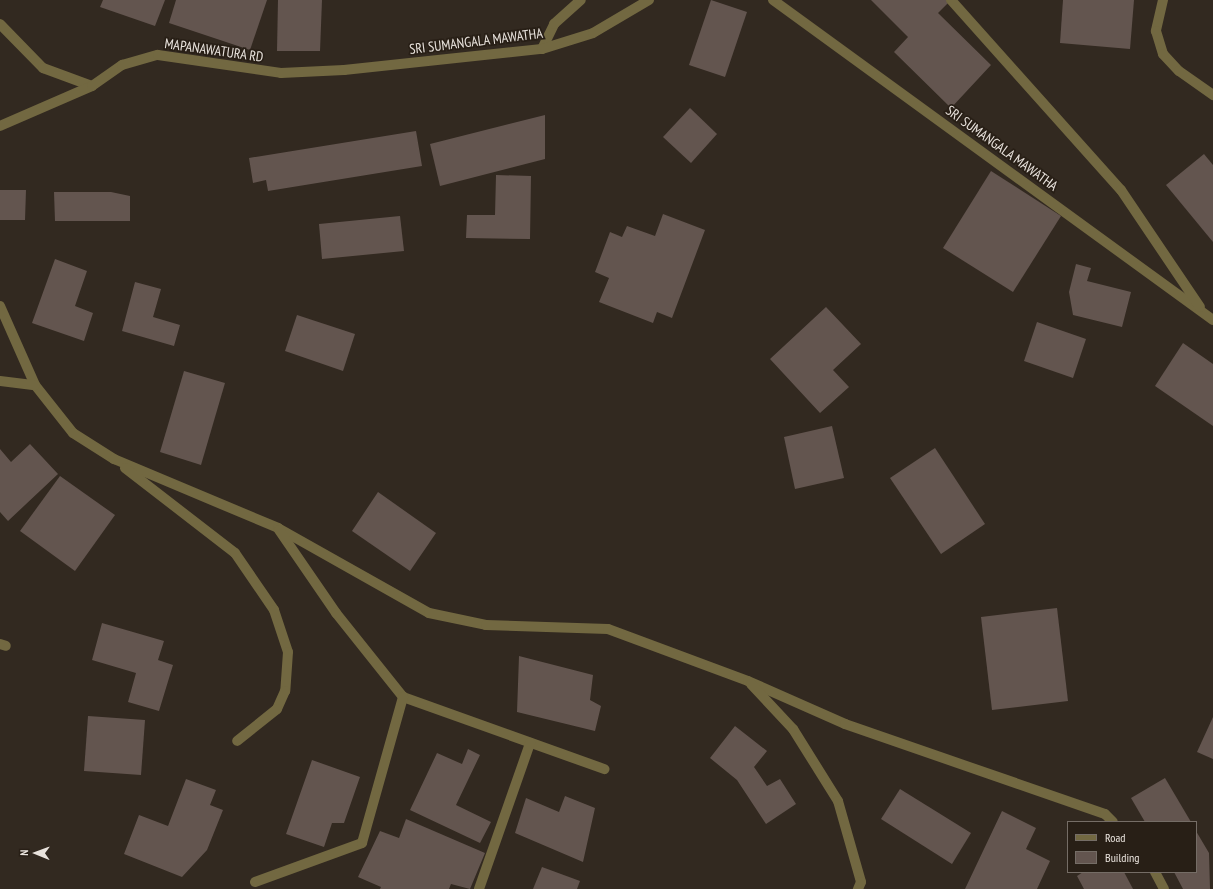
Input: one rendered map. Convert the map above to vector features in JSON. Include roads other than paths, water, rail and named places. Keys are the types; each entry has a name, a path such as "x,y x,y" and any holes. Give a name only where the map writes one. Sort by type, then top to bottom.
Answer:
{"street":[{"path":"542,49 554,24 581,0"},
{"name":"SRI SUMANGALA MAWATHA","path":"344,70 542,49 593,33 649,0"},
{"name":"SRI SUMANGALA MAWATHA","path":"773,0 1213,320"},
{"path":"952,0 1122,190 1204,314"},
{"path":"1163,0 1156,31 1163,54 1179,71 1213,95"},
{"path":"0,24 43,68 92,86"},
{"name":"MAPANAWATURA RD","path":"0,126 92,86 122,65 158,55 281,73 344,70"},
{"path":"0,306 35,385 73,433 114,459 235,553 274,610 288,652 285,691 277,709 237,741"},
{"path":"0,381 35,385"},
{"path":"114,459 278,528 429,613 486,625 608,629 748,681 844,724 1105,814 1112,821"},
{"path":"278,528 336,614 403,697 604,770"},
{"path":"748,681 792,729 838,801 860,882 858,889"},
{"path":"255,882 362,843 403,697"},
{"path":"479,889 530,743"},
{"path":"1156,873 1164,889"}]}
